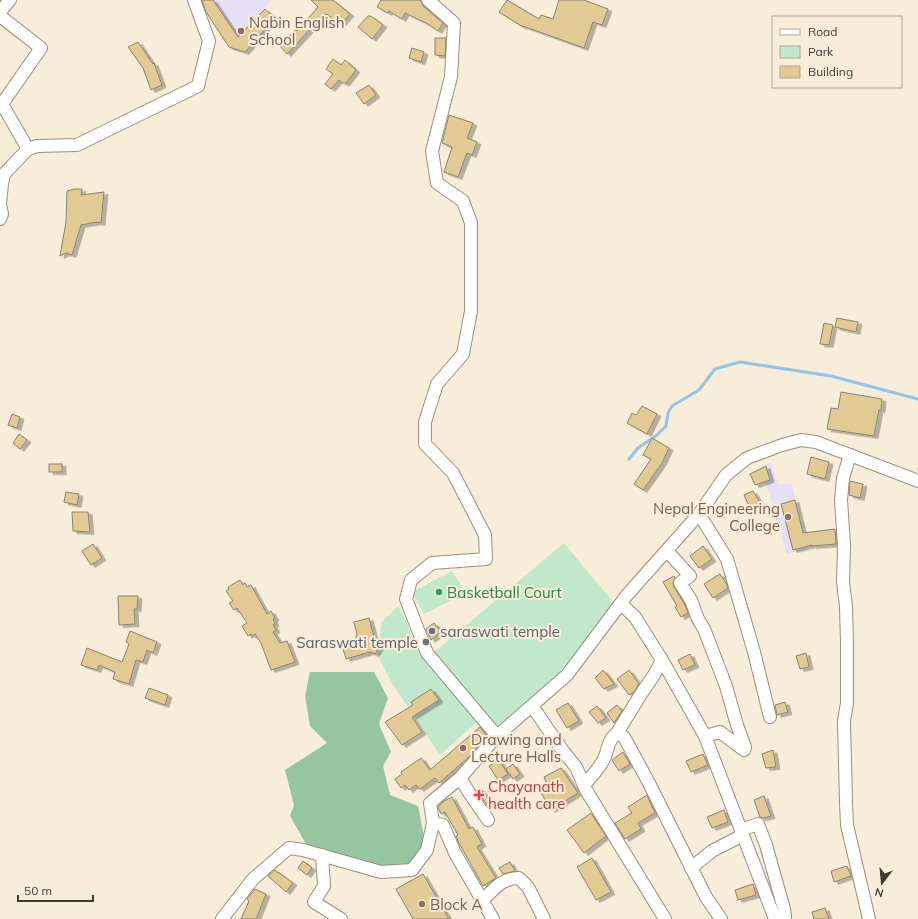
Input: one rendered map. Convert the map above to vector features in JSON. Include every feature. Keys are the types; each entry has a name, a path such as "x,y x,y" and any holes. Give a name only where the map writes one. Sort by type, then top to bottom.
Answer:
{"street":[{"path":"10,0 1,19 41,48 2,104 28,149"},
{"path":"0,219 2,214 0,204 2,172 28,149 37,146 77,145 198,86 209,41 194,0"},
{"path":"428,0 454,23 450,77 432,151 437,183 463,201 471,223 471,311 463,354 437,384 425,422 426,444 453,473 485,535 486,559 432,563 410,580 406,599 427,653 497,736"},
{"path":"222,919 253,879 289,848 303,850 382,872 412,870 427,850 434,822 430,803 460,778 497,736 567,675 621,604 699,514 726,475 747,458 782,444 801,440 816,442 918,480"},
{"path":"850,455 843,478 841,500 844,545 842,582 846,606 847,643 847,703 844,721 846,802 847,825 869,919"},
{"path":"699,514 727,559 754,652 770,717"},
{"path":"667,550 690,576 680,583 691,600 698,619 704,629 726,686 745,747 744,750 720,732 705,736"},
{"path":"621,604 634,617 662,660 705,736 775,919"},
{"path":"584,785 604,760 612,737 617,733 662,660"},
{"path":"532,706 576,767 584,785 665,919"},
{"path":"617,733 624,737 634,754 706,897 721,919"},
{"path":"460,778 488,820"},
{"path":"434,822 443,826 455,853 493,919"},
{"path":"691,868 712,851 758,824 766,845 784,909 785,916 783,919"},
{"path":"322,856 324,886 314,902 341,919"},
{"path":"483,900 501,882 511,878 519,878 528,887 544,919"}],"shaded area":[{"name":"Nabin English School","path":"198,0 271,0 264,8 275,18 245,52 228,44"},
{"name":"Nepal Engineering College","path":"771,463 778,485 791,483 809,549 787,554 761,466"}],"green space":[{"path":"564,543 615,604 543,692 495,729 433,653"},
{"name":"Basketball Court","path":"452,571 466,593 424,614 412,592"},
{"path":"398,606 406,621 416,647 478,721 440,755 392,683 377,654 382,649 384,641 380,637 381,623"},
{"path":"310,672 374,672 388,698 379,724 391,752 383,766 390,795 418,806 425,842 409,870 382,872 309,849 290,816 294,805 285,770 327,743 310,726 305,696"}],"building":[{"path":"202,0 213,0 238,37 265,9 275,18 245,52 229,47 206,12"},
{"path":"311,0 333,0 350,14 340,25 327,14 324,14 287,54 280,46 296,29 297,31 318,7"},
{"path":"381,0 419,0 423,6 443,23 438,31 426,23 405,13 402,19 389,11 388,13 377,7"},
{"path":"507,0 539,19 541,15 553,19 559,0 584,0 608,9 602,25 593,22 584,48 523,27 499,12"},
{"path":"368,16 371,16 383,25 372,39 358,27"},
{"path":"435,38 446,38 445,56 435,55"},
{"path":"138,42 153,64 154,63 162,85 151,90 143,68 128,47"},
{"path":"412,48 424,52 421,62 409,58"},
{"path":"333,59 341,65 345,60 356,70 346,83 339,80 331,89 325,84 333,74 326,69"},
{"path":"369,85 376,95 364,104 356,93"},
{"path":"449,115 473,123 467,138 477,142 472,155 467,153 458,177 444,172 452,147 442,143"},
{"path":"82,189 81,195 104,192 101,223 97,222 81,225 72,255 66,253 60,256 66,222 67,191"},
{"path":"837,318 858,322 856,332 835,327"},
{"path":"824,323 833,325 829,345 820,344"},
{"path":"841,392 882,399 881,410 879,410 874,436 827,429 831,408 838,409"},
{"path":"642,406 657,414 647,434 627,423 632,413 636,415"},
{"path":"12,414 20,417 17,428 8,425"},
{"path":"19,434 27,440 20,449 13,443"},
{"path":"652,438 669,448 662,463 643,490 634,484 651,459 643,455"},
{"path":"811,457 829,462 825,479 807,474"},
{"path":"49,464 62,464 62,472 49,472"},
{"path":"766,466 770,480 755,485 750,474"},
{"path":"850,481 863,484 860,498 849,495"},
{"path":"753,491 760,503 750,508 744,495"},
{"path":"66,492 79,494 77,505 64,502"},
{"path":"795,500 803,533 835,529 836,544 812,545 793,550 781,504"},
{"path":"72,512 88,512 90,532 73,531"},
{"path":"93,544 102,558 91,565 82,551"},
{"path":"703,546 712,559 699,568 690,556"},
{"path":"720,574 728,588 713,598 704,584"},
{"path":"674,576 674,587 684,603 688,613 681,617 675,607 677,606 663,582"},
{"path":"240,580 243,585 245,583 247,587 251,585 267,614 271,611 275,618 273,619 275,624 273,625 276,630 273,632 280,643 287,641 295,662 271,670 261,643 255,634 248,636 242,626 247,623 237,608 234,610 229,603 233,601 226,591 229,589 228,587"},
{"path":"118,596 138,596 137,609 134,609 135,624 119,625"},
{"path":"369,618 374,637 372,642 380,646 375,654 370,652 346,659 342,645 354,641 357,635 354,622"},
{"name":"saraswati temple","path":"434,623 441,632 431,640 426,629"},
{"path":"130,631 157,642 153,653 147,650 143,662 136,660 129,684 113,679 115,672 99,665 97,670 81,665 87,648 122,662 129,644 126,642"},
{"path":"806,653 809,667 800,669 796,656"},
{"path":"690,654 695,665 683,670 678,660"},
{"path":"603,670 614,684 604,689 595,678"},
{"path":"629,670 639,684 634,692 629,695 617,679"},
{"path":"149,688 168,695 165,705 145,698"},
{"path":"431,689 439,700 412,717 422,732 402,745 385,722 413,705 411,702"},
{"path":"785,702 788,712 777,715 775,705"},
{"path":"568,703 579,721 567,728 556,710"},
{"path":"617,705 622,711 614,723 607,713"},
{"path":"597,706 606,718 598,723 589,712"},
{"path":"480,727 487,736 469,757 439,783 435,778 420,789 416,785 409,790 405,785 401,788 395,779 402,774 401,772 421,758 430,770"},
{"path":"773,750 776,767 766,768 762,754"},
{"path":"623,752 630,764 619,771 612,760"},
{"path":"703,754 708,765 691,772 686,761"},
{"path":"499,760 508,774 498,780 489,766"},
{"path":"513,764 520,774 513,779 506,769"},
{"path":"561,768 578,793 551,810 538,788 546,782 544,777"},
{"path":"481,789 492,804 488,806 477,791"},
{"path":"647,795 655,813 638,823 641,829 625,839 615,823 632,813 628,807"},
{"path":"764,796 771,816 763,818 760,817 754,800"},
{"path":"452,797 469,829 473,827 482,844 477,847 496,878 483,886 459,843 456,836 458,835 445,812 441,814 438,807 444,801"},
{"path":"724,810 728,822 712,828 707,817"},
{"path":"591,813 606,836 584,853 567,830"},
{"path":"592,858 611,892 596,900 577,867"},
{"path":"303,861 312,868 307,875 298,868"},
{"path":"510,862 515,871 503,874 499,868"},
{"path":"847,866 851,876 834,882 831,871"},
{"path":"275,870 293,883 286,892 268,876"},
{"name":"Block A","path":"423,874 449,919 413,919 396,889"},
{"path":"753,884 756,895 738,900 735,890"},
{"path":"255,889 266,894 256,919 241,919 249,901 247,899"},
{"path":"825,908 829,919 814,919 812,912"}],"waterway":[{"path":"629,459 638,448 657,435 666,426 668,413 672,406 699,390 715,369 740,362 831,376 918,399"}],"place":[{"name":"Nabin English School","path":"241,31"},
{"name":"Nepal Engineering College","path":"788,517"},
{"name":"Basketball Court","path":"439,592"},
{"name":"saraswati temple","path":"432,631"},
{"name":"Saraswati temple","path":"426,642"},
{"name":"Drawing and Lecture Halls","path":"463,748"},
{"name":"Chayanath health care","path":"479,795"},
{"name":"Block A","path":"422,904"}]}
